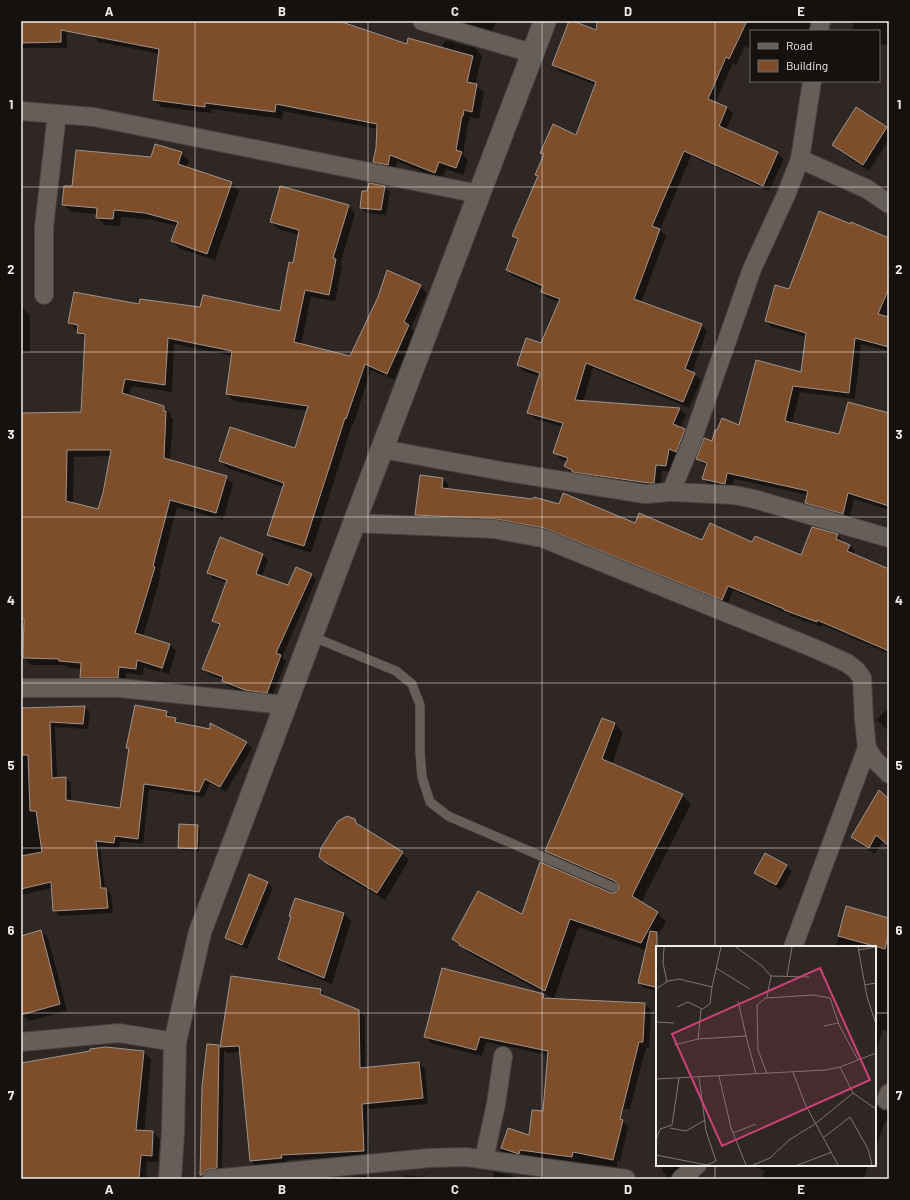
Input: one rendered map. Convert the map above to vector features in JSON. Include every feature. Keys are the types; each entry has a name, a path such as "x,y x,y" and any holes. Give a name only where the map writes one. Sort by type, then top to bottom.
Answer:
{"main road":[{"path":"170,1179 173,1132 175,1042 200,932 545,21"}],"street":[{"path":"422,21 532,53"},
{"path":"671,492 692,441 752,269 786,195 800,160 812,82"},
{"path":"21,111 94,117 479,194"},
{"path":"44,295 44,227 57,114"},
{"path":"800,160 867,189 889,204"},
{"path":"382,449 507,472 645,494 671,492 734,495 754,499 889,538"},
{"path":"354,523 494,529 542,538 847,663 856,670 862,678 867,748 874,759 889,774"},
{"path":"21,688 119,688 286,705"},
{"path":"793,946 867,748"},
{"path":"21,1042 119,1033 175,1042"},
{"path":"484,1159 496,1104 503,1056"},
{"path":"212,1179 429,1158 466,1157 626,1179"},
{"path":"681,1179 696,1166"}],"lane":[{"path":"311,636 396,671 412,684 420,705 420,752 422,777 430,802 448,816 613,887"}],"building":[{"path":"21,21 339,21 407,44 408,38 473,56 467,82 477,84 472,112 464,110 462,116 456,150 462,152 456,168 439,162 435,173 390,155 388,165 373,162 376,148 377,124 276,104 275,112 205,103 205,107 153,100 159,49 61,30 61,42 21,43"},
{"path":"569,21 573,21 596,30 597,21 747,21 729,59 726,57 708,99 727,107 719,126 778,152 763,186 684,151 652,226 660,229 634,299 702,324 685,369 695,373 683,402 586,363 575,400 680,408 673,424 685,429 676,452 669,449 666,466 656,465 654,483 572,472 572,470 564,466 568,458 553,453 563,423 527,413 540,373 517,365 526,338 541,343 560,299 541,292 543,286 506,270 518,239 512,236 538,176 535,175 544,154 540,153 553,124 576,135 596,82 552,65"},
{"path":"856,107 887,127 863,165 832,145"},
{"path":"155,144 182,152 178,164 232,182 207,254 171,241 178,222 145,213 114,210 113,219 96,218 97,208 62,205 64,186 72,186 76,150 151,157"},
{"path":"369,183 385,186 381,210 360,208 362,191 367,191"},
{"path":"280,186 349,205 333,258 336,259 329,295 305,290 294,342 350,356 378,297 387,270 421,285 404,322 409,325 387,374 365,364 346,419 345,418 304,546 267,535 284,483 219,461 230,427 295,448 308,406 226,394 232,351 168,338 165,385 125,379 122,393 164,406 164,411 166,411 164,458 227,476 216,513 170,500 153,566 155,567 135,633 170,644 162,668 137,660 136,669 119,667 118,678 80,678 81,663 59,661 59,659 23,658 24,619 21,618 21,413 81,412 85,334 77,333 78,325 68,323 74,292 139,304 140,299 200,307 203,295 280,311 289,262 293,263 299,230 270,222","holes":["67,450 111,450 103,493 98,509 66,501"]},
{"path":"819,211 851,224 851,222 889,238 889,288 878,314 889,317 889,347 855,338 849,393 793,386 785,421 839,434 848,402 889,413 889,506 848,493 843,514 805,503 808,491 727,473 725,484 702,479 707,463 696,459 704,438 712,441 715,430 717,430 722,418 739,425 756,360 801,372 806,333 765,321 775,285 789,289"},
{"path":"420,475 443,478 442,488 533,499 534,497 559,504 563,493 635,523 639,513 702,540 710,523 752,542 755,536 801,555 812,527 838,534 836,539 850,545 847,551 889,569 889,651 817,620 817,622 784,610 728,586 722,600 544,528 495,519 415,515"},
{"path":"220,537 263,554 256,574 288,585 296,567 312,574 276,653 281,655 267,693 245,690 222,681 223,677 202,669 220,624 212,621 227,580 207,573"},
{"path":"135,705 167,711 166,716 176,718 175,722 210,729 210,723 247,742 220,787 205,779 199,792 144,784 138,839 115,836 114,843 96,841 101,888 106,888 108,908 53,911 51,882 21,889 21,856 42,852 36,811 30,811 28,755 21,755 21,708 85,706 83,724 50,722 52,778 66,777 66,800 120,808 129,748 126,748"},
{"path":"602,718 615,723 602,759 683,794 632,896 658,912 641,943 570,919 545,991 459,945 460,944 452,939 478,891 522,914 540,862 611,893 618,890 619,886 615,881 545,851"},
{"path":"879,790 889,799 889,846 876,835 869,848 851,837"},
{"path":"347,816 355,819 356,823 403,852 377,893 319,857 321,848 338,821"},
{"path":"179,824 198,825 197,849 178,848"},
{"path":"765,853 787,865 776,885 754,873"},
{"path":"249,874 268,882 242,945 225,938"},
{"path":"295,898 344,913 324,978 278,959 291,917 289,916"},
{"path":"846,906 889,918 889,933 885,949 838,936"},
{"path":"41,930 60,1004 21,1015 21,936"},
{"path":"650,931 657,932 655,987 638,983"},
{"path":"442,968 544,994 543,998 645,1003 643,1042 639,1042 620,1119 623,1120 613,1160 573,1152 572,1157 520,1150 519,1154 501,1148 508,1128 529,1135 532,1110 543,1111 548,1051 480,1037 476,1050 424,1037"},
{"path":"231,976 321,989 320,994 359,1010 360,1068 419,1062 423,1098 362,1104 364,1151 281,1155 282,1158 250,1161 239,1046 220,1047"},
{"path":"207,1044 219,1045 217,1168 206,1170 202,1175 200,1175 202,1086"},
{"path":"106,1047 144,1051 136,1130 153,1131 152,1156 141,1155 139,1179 21,1179 21,1063"}]}
